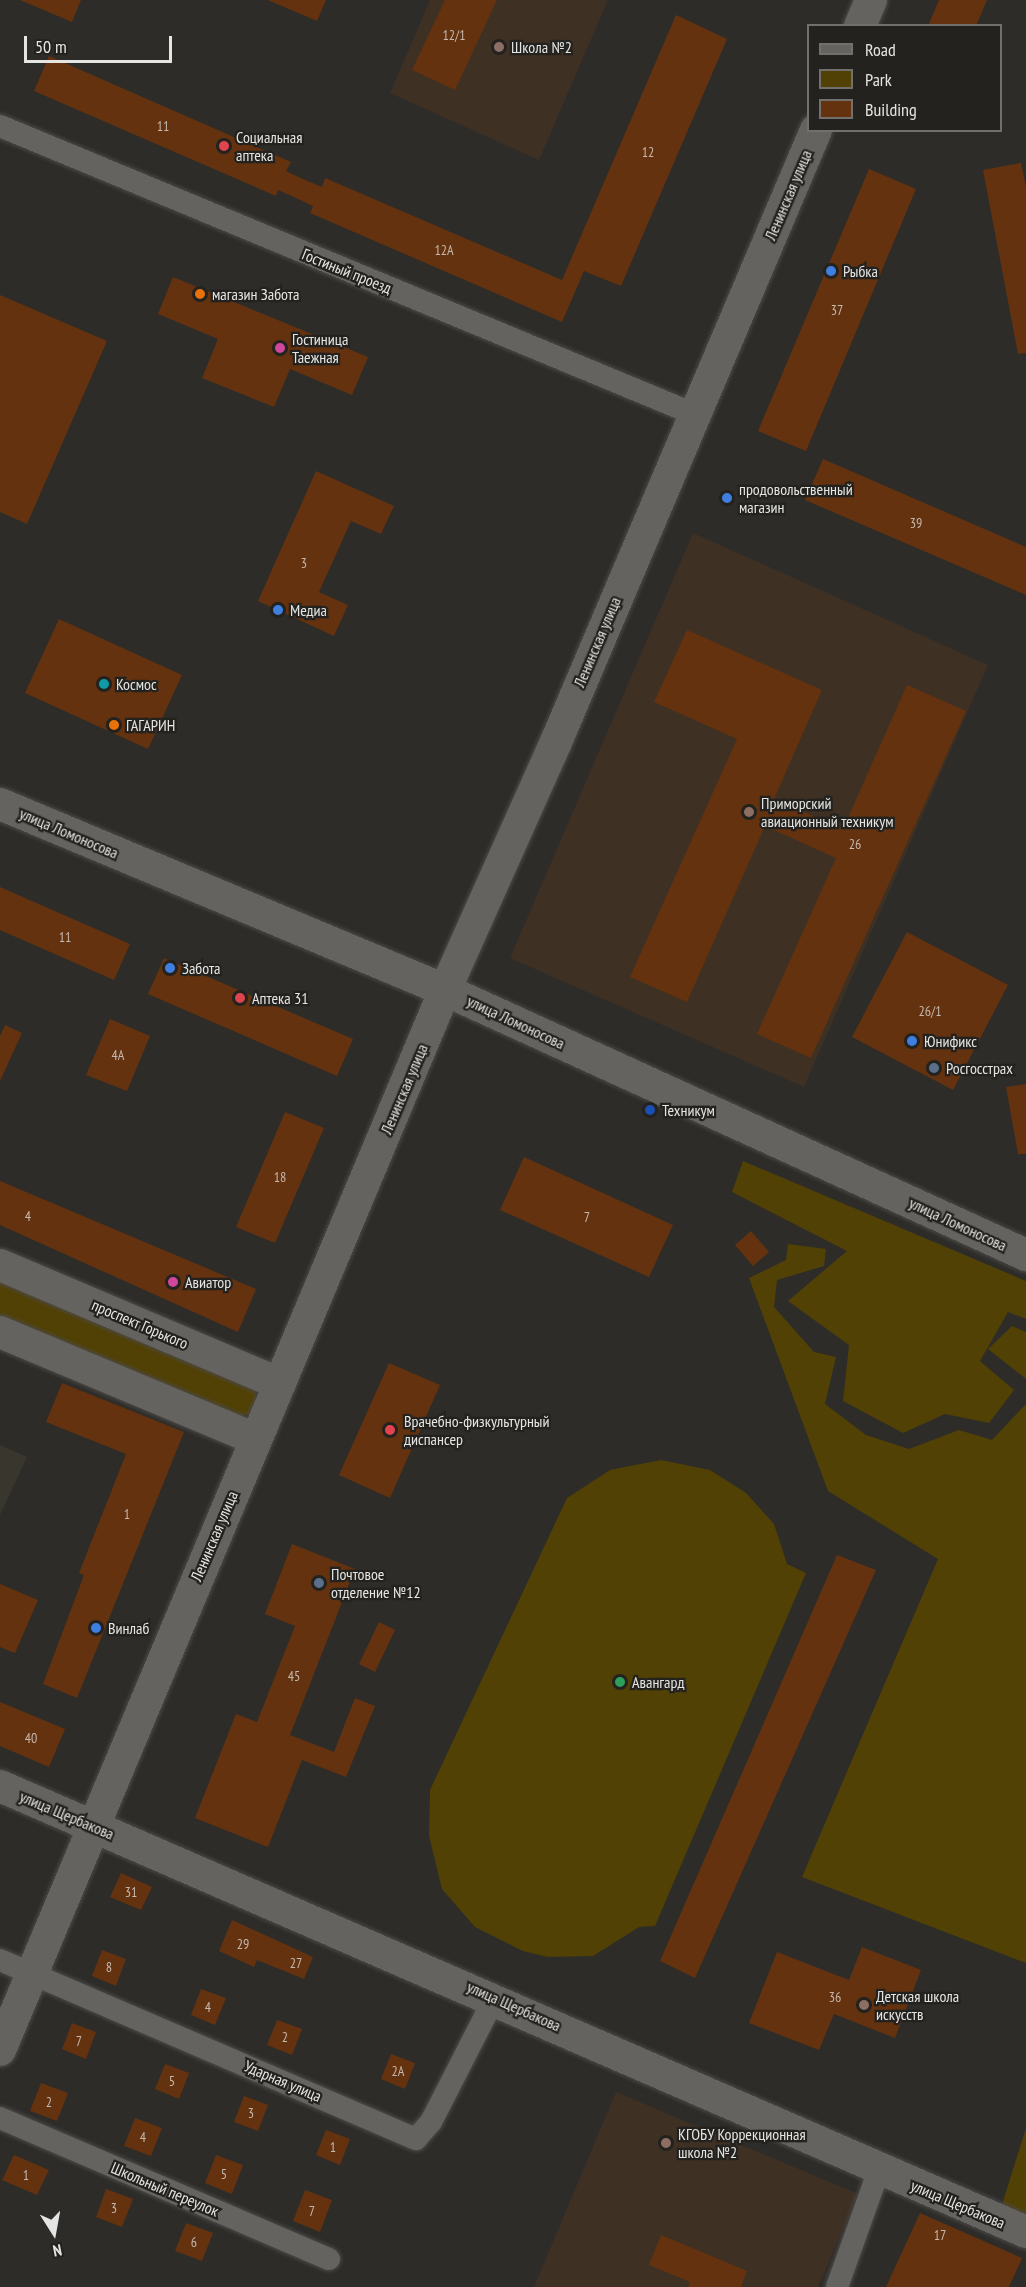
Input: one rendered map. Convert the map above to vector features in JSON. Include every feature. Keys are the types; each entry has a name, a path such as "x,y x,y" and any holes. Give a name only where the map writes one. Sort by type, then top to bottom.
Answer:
{"main road":[{"path":"861,24 871,0"},
{"name":"Ленинская улица","path":"0,2050 29,1972 445,990 556,742 815,132"},
{"name":"улица Ломоносова","path":"0,804 445,990 1026,1255"},
{"name":"проспект Горького","path":"0,1265 280,1384"},
{"path":"0,1332 256,1439"},
{"name":"улица Щербакова","path":"0,1786 495,1997 879,2170 1026,2232"}],"street":[{"name":"Гостиный проезд","path":"0,126 694,414"},
{"name":"Ударная улица","path":"0,1960 416,2139 431,2122 495,1997"},
{"name":"Школьный переулок","path":"0,2118 329,2259"},
{"path":"837,2287 879,2170"}],"shaded area":[{"name":"Школа №2","path":"430,0 608,0 539,160 390,93"},
{"name":"Приморский авиационный техникум","path":"693,533 988,665 804,1087 510,958"},
{"path":"0,1445 27,1457 0,1515"},
{"name":"КГОБУ Коррекционная школа №2","path":"616,2092 858,2194 818,2287 534,2287"}],"green space":[{"path":"743,1161 1026,1281 1026,1319 1008,1312 980,1361 1014,1390 989,1423 945,1414 903,1433 843,1401 849,1345 788,1301 847,1251 732,1192"},
{"path":"788,1244 826,1249 824,1266 777,1280 774,1307 814,1352 836,1357 825,1404 866,1435 909,1449 959,1430 992,1440 1026,1404 1026,1963 802,1877 938,1559 828,1491 749,1278 786,1260"},
{"path":"0,1277 253,1385 258,1401 254,1412 239,1417 0,1317"},
{"path":"1012,1326 1026,1332 1026,1379 988,1349"},
{"name":"Авангард","path":"661,1460 710,1470 746,1493 774,1524 787,1564 806,1573 655,1926 639,1927 593,1956 548,1957 523,1951 475,1927 442,1889 429,1836 430,1790 567,1498 610,1470"},
{"path":"1026,2128 1026,2222 1000,2211"}],"building":[{"path":"20,0 81,0 72,22"},
{"path":"268,0 326,0 317,21"},
{"path":"445,0 497,0 455,90 412,70"},
{"path":"939,0 987,0 977,24 929,24"},
{"path":"676,15 727,39 621,286 584,271 562,322 310,213 313,206 278,190 276,196 34,91 49,56 291,162 286,171 303,179 322,187 325,178 562,280"},
{"path":"1021,163 1026,187 1026,353 1018,354 983,170"},
{"path":"869,169 916,189 806,451 758,431"},
{"name":"Гостиница Таежная","path":"173,277 368,357 352,395 290,369 274,407 202,378 218,339 158,314"},
{"path":"0,295 107,341 27,524 0,512"},
{"path":"823,459 1026,547 1026,595 805,500"},
{"path":"316,471 394,506 381,534 351,521 319,592 348,605 334,636 258,601"},
{"name":"Космос","path":"59,619 182,675 148,749 25,693"},
{"path":"687,630 822,690 774,799 843,829 907,685 966,711 811,1058 757,1034 836,858 765,826 687,1002 630,977 737,739 654,702"},
{"path":"0,887 130,944 114,980 0,930"},
{"path":"907,932 1008,985 953,1090 852,1037"},
{"path":"164,958 353,1039 337,1076 148,994"},
{"path":"110,1019 150,1036 127,1091 86,1075"},
{"path":"5,1025 22,1033 0,1081 0,1036"},
{"path":"1026,1084 1026,1154 1018,1154 1006,1087"},
{"path":"285,1112 324,1128 275,1243 236,1227"},
{"path":"524,1157 673,1225 649,1277 500,1210"},
{"path":"0,1181 256,1289 238,1332 0,1225"},
{"path":"751,1231 769,1252 753,1266 735,1245"},
{"name":"Врачебно-физкультурный диспансер","path":"389,1363 440,1385 390,1498 339,1475"},
{"path":"62,1383 184,1432 77,1698 43,1684 84,1575 79,1573 126,1454 46,1422"},
{"path":"292,1544 355,1569 290,1735 334,1752 355,1698 375,1706 346,1777 302,1760 268,1847 195,1818 236,1714 257,1722 295,1626 265,1614"},
{"path":"837,1555 876,1570 695,1978 660,1961"},
{"path":"0,1584 38,1600 15,1653 0,1647"},
{"path":"379,1622 395,1630 375,1672 359,1664"},
{"path":"0,1702 65,1729 49,1767 0,1746"},
{"path":"121,1873 152,1887 141,1910 110,1897"},
{"path":"232,1920 313,1957 304,1979 257,1960 254,1967 219,1951"},
{"path":"862,1947 921,1970 895,2038 834,2014 819,2050 749,2023 777,1952 849,1980"},
{"path":"102,1950 126,1959 116,1986 92,1976"},
{"path":"201,1989 226,1998 215,2025 191,2015"},
{"path":"277,2020 302,2029 292,2055 267,2045"},
{"path":"72,2023 96,2032 86,2059 62,2049"},
{"path":"391,2054 415,2063 405,2089 381,2079"},
{"path":"165,2064 189,2073 179,2099 155,2089"},
{"path":"41,2083 68,2093 57,2121 30,2111"},
{"path":"244,2096 268,2105 258,2131 234,2122"},
{"path":"135,2118 162,2128 151,2156 124,2146"},
{"path":"326,2130 350,2139 340,2165 316,2155"},
{"path":"14,2155 49,2170 37,2195 2,2180"},
{"path":"216,2155 243,2165 232,2194 205,2183"},
{"path":"106,2189 133,2199 122,2227 96,2217"},
{"path":"305,2190 332,2200 320,2232 293,2221"},
{"path":"920,2213 1022,2258 1009,2287 886,2287"},
{"path":"186,2223 213,2233 202,2261 175,2251"},
{"path":"661,2235 747,2271 741,2287 688,2287 690,2282 649,2265"}],"place":[{"name":"Школа №2","path":"499,47"},
{"name":"Социальная аптека","path":"224,146"},
{"name":"Рыбка","path":"831,271"},
{"name":"магазин Забота","path":"200,294"},
{"name":"Гостиница Таежная","path":"280,348"},
{"name":"продовольственный магазин","path":"727,498"},
{"name":"Медиа","path":"278,610"},
{"name":"Космос","path":"104,684"},
{"name":"ГАГАРИН","path":"114,725"},
{"name":"Приморский авиационный техникум","path":"749,812"},
{"name":"Забота","path":"170,968"},
{"name":"Аптека 31","path":"240,998"},
{"name":"Юнификс","path":"912,1041"},
{"name":"Росгосстрах","path":"934,1068"},
{"name":"Техникум","path":"650,1110"},
{"name":"Авиатор","path":"173,1282"},
{"name":"Врачебно-физкультурный диспансер","path":"390,1430"},
{"name":"Почтовое отделение №12","path":"319,1583"},
{"name":"Винлаб","path":"96,1628"},
{"name":"Авангард","path":"620,1682"},
{"name":"Детская школа искусств","path":"864,2005"},
{"name":"КГОБУ Коррекционная школа №2","path":"666,2143"}]}
